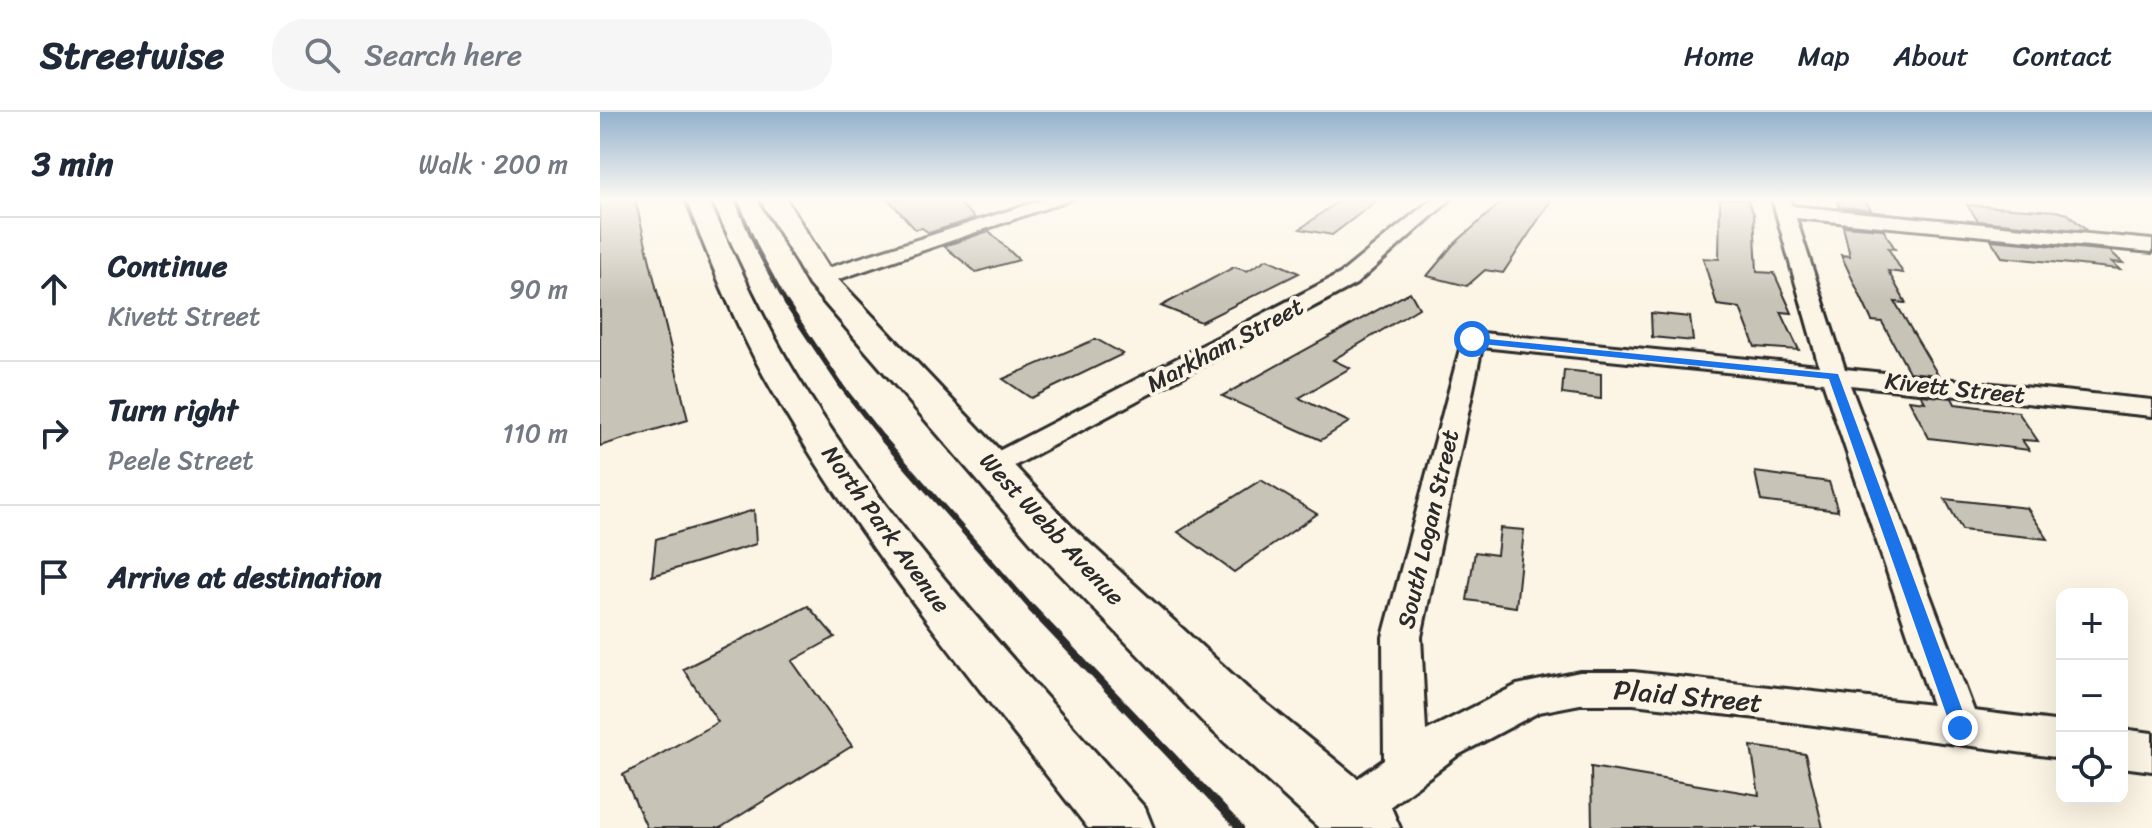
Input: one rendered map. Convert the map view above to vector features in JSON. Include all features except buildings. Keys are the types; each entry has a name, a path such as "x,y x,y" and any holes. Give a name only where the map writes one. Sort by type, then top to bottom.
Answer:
{"highway":[{"name":"West Webb Avenue","path":"793,232 820,278 1058,542 1215,696 1356,820"}],"street":[{"name":"North Park Avenue","path":"712,232 754,329 840,470 920,579 1124,828"},
{"path":"820,278 960,232"},
{"name":"Markham Street","path":"992,466 1348,279 1403,232"},
{"path":"1791,232 1834,376 1960,728"},
{"path":"2030,232 2152,246"},
{"name":"Kivett Street","path":"1472,339 2152,408"},
{"name":"South Logan Street","path":"1406,770 1402,637 1472,339"},
{"name":"Plaid Street","path":"1356,820 1406,770 1443,742 1531,697 1580,688 1633,688 1784,704 2056,739"},
{"path":"2128,749 2152,752"}],"railway":[{"path":"750,232 787,305"},
{"path":"786,303 842,387 884,440"},
{"path":"882,438 1034,611"},
{"path":"1032,609 1240,828"}],"route":[{"path":"1472,339 1834,376 1960,728"}]}
